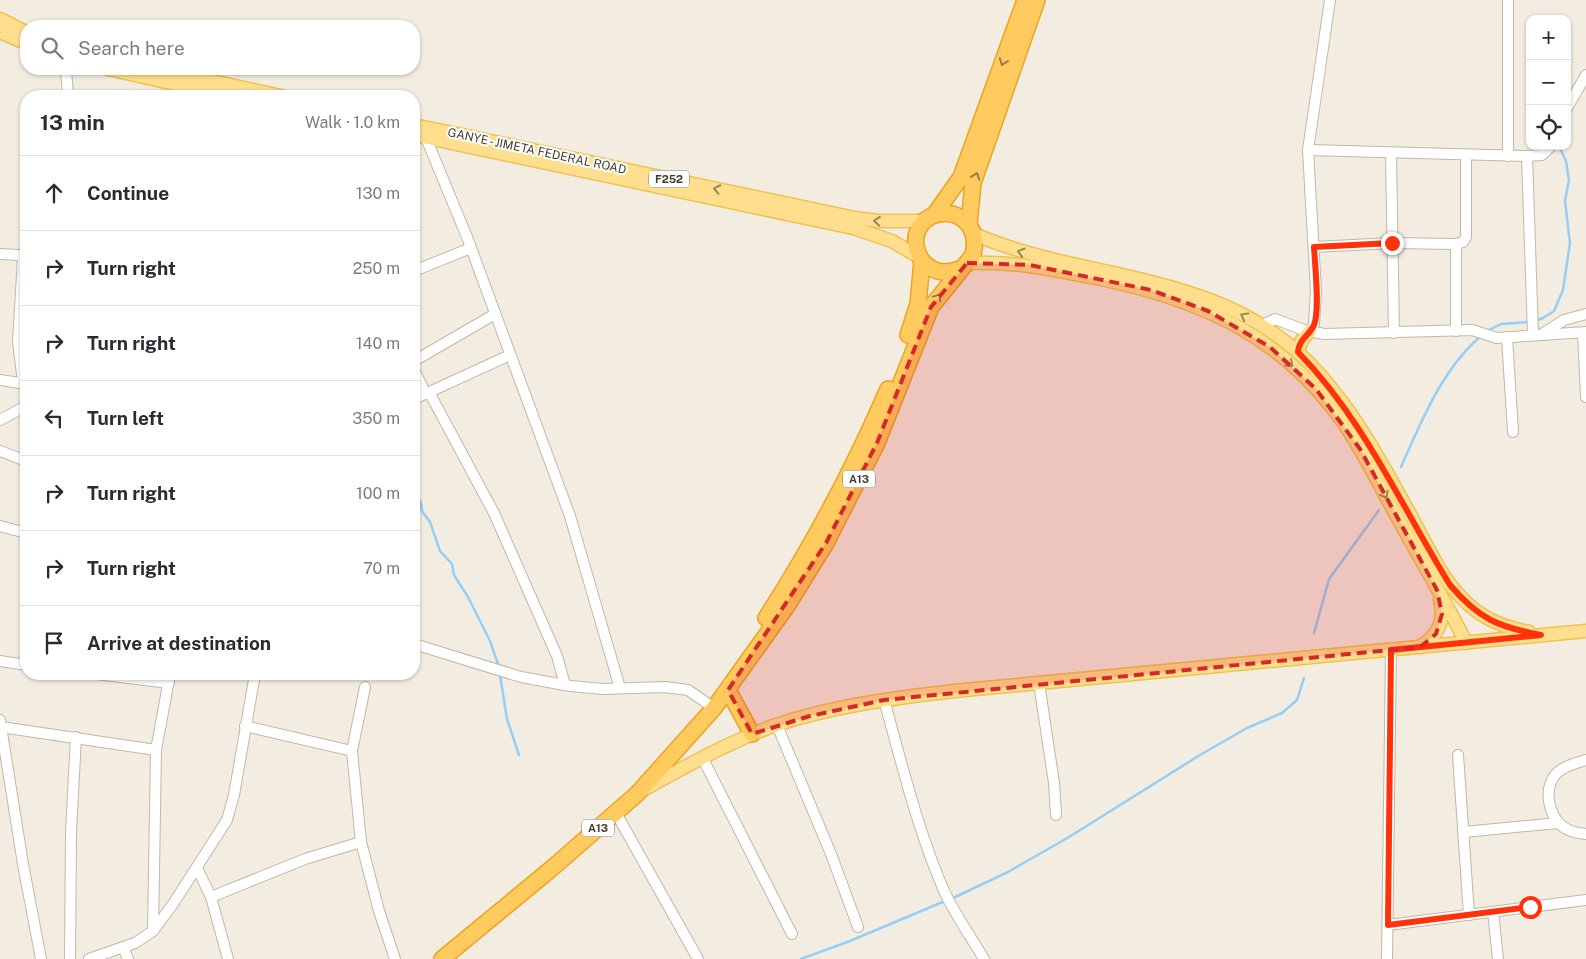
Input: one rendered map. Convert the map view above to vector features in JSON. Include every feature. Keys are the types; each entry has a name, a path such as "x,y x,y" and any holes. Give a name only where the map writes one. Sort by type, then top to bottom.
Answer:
{"highway":[{"name":"A13","path":"732,684 747,650 816,539 866,439 914,319 918,304 920,259 916,238 960,177 1025,0"},
{"name":"A13","path":"442,959 637,794 714,708 787,606 830,535 877,443 931,308 973,255 975,245 971,229 973,183 1037,0"},
{"path":"930,218 952,214 971,229"},
{"path":"920,259 928,267 944,272 963,266"},
{"path":"732,684 752,734"}],"main road":[{"path":"0,19 20,29"},
{"path":"0,32 20,40"},
{"path":"135,75 201,90"},
{"path":"184,75 253,90"},
{"name":"GANYE - JIMETA FEDERAL ROAD","path":"420,126 854,218 878,221 930,218"},
{"name":"GANYE - JIMETA FEDERAL ROAD","path":"420,137 853,228 892,241 920,259"},
{"path":"971,229 1032,255 1188,291 1238,313 1261,326 1298,352 1333,390 1356,421 1441,570 1455,591 1482,616 1493,622 1506,628 1541,635"},
{"path":"963,266 1030,265 1151,290 1208,311 1236,325 1270,347 1316,389 1348,430 1466,643"},
{"path":"1298,352 1302,340 1310,331"},
{"path":"1420,647 1436,634 1442,621 1437,590"},
{"path":"637,794 702,757 752,734 777,725 884,700 1039,683 1586,631"}],"street":[{"path":"1310,331 1314,324 1316,299 1308,150 1330,0"},
{"path":"1508,0 1508,156"},
{"path":"66,75 68,90"},
{"path":"1569,105 1586,75"},
{"path":"420,137 471,248 570,516 620,688"},
{"path":"1308,150 1508,156 1542,155 1548,150"},
{"path":"1391,153 1394,333"},
{"path":"1314,247 1392,243 1456,244 1462,242 1466,237 1466,155"},
{"path":"1527,156 1534,329"},
{"path":"1456,244 1456,331"},
{"path":"420,269 471,248"},
{"path":"0,254 20,256"},
{"path":"20,300 18,341 20,353"},
{"path":"420,358 495,314"},
{"path":"1261,326 1275,319 1324,334 1456,331 1480,332 1492,337 1507,337 1586,314"},
{"path":"1534,329 1585,333 1586,397"},
{"path":"1507,337 1513,432"},
{"path":"420,396 510,355"},
{"path":"0,380 20,383"},
{"path":"420,380 494,512 556,656 565,685"},
{"path":"0,420 20,409"},
{"path":"0,451 20,459"},
{"path":"0,526 20,531"},
{"path":"420,646 521,677 565,685 620,688 665,687 688,690 714,708"},
{"path":"1388,959 1391,650"},
{"path":"0,661 20,664"},
{"path":"153,931 156,750 170,680"},
{"path":"89,959 135,943 153,931 197,868 227,820 234,795 254,680"},
{"path":"1039,683 1054,783 1056,815"},
{"path":"365,687 352,751 361,842 379,911 395,959"},
{"path":"884,700 909,790 946,894 984,959"},
{"path":"41,959 0,724 156,750"},
{"path":"777,725 831,854 858,927"},
{"path":"246,726 352,751"},
{"path":"70,959 71,832 76,737"},
{"path":"1458,755 1469,915"},
{"path":"702,757 792,934"},
{"path":"1586,760 1561,770 1553,777 1550,786 1550,803 1558,823 1570,831 1586,834"},
{"path":"616,812 698,959"},
{"path":"1464,832 1558,823"},
{"path":"211,897 305,859 361,842"},
{"path":"197,868 211,897 228,959"},
{"path":"1388,925 1586,900"},
{"path":"1492,912 1498,959"},
{"path":"123,947 128,959"}],"highlighted area":[{"path":"967,263 1030,265 1151,290 1208,311 1270,347 1316,389 1360,449 1437,590 1442,614 1436,634 1420,647 884,700 810,716 752,734 728,690 826,543 877,443 931,307"}],"waterway":[{"path":"1535,321 1554,311 1563,290 1570,243 1565,201 1569,180 1566,161 1561,150"},
{"path":"1487,331 1501,324 1530,322"},
{"path":"1401,467 1425,414 1444,380 1467,349 1481,336"},
{"path":"420,501 422,511 430,522 440,551 452,564 454,575 468,597 490,641 499,667"},
{"path":"1314,633 1329,579 1379,510"},
{"path":"500,675 507,719 519,755"},
{"path":"951,899 1008,872 1069,837 1200,755 1247,728 1282,713 1297,700 1304,678"},
{"path":"801,959 850,941 945,901"}],"route":[{"path":"1392,243 1314,247 1316,291 1314,324 1298,346 1298,352 1333,390 1356,421 1441,570 1460,597 1482,616 1493,622 1506,628 1541,635 1391,650 1388,925 1530,907"}]}
